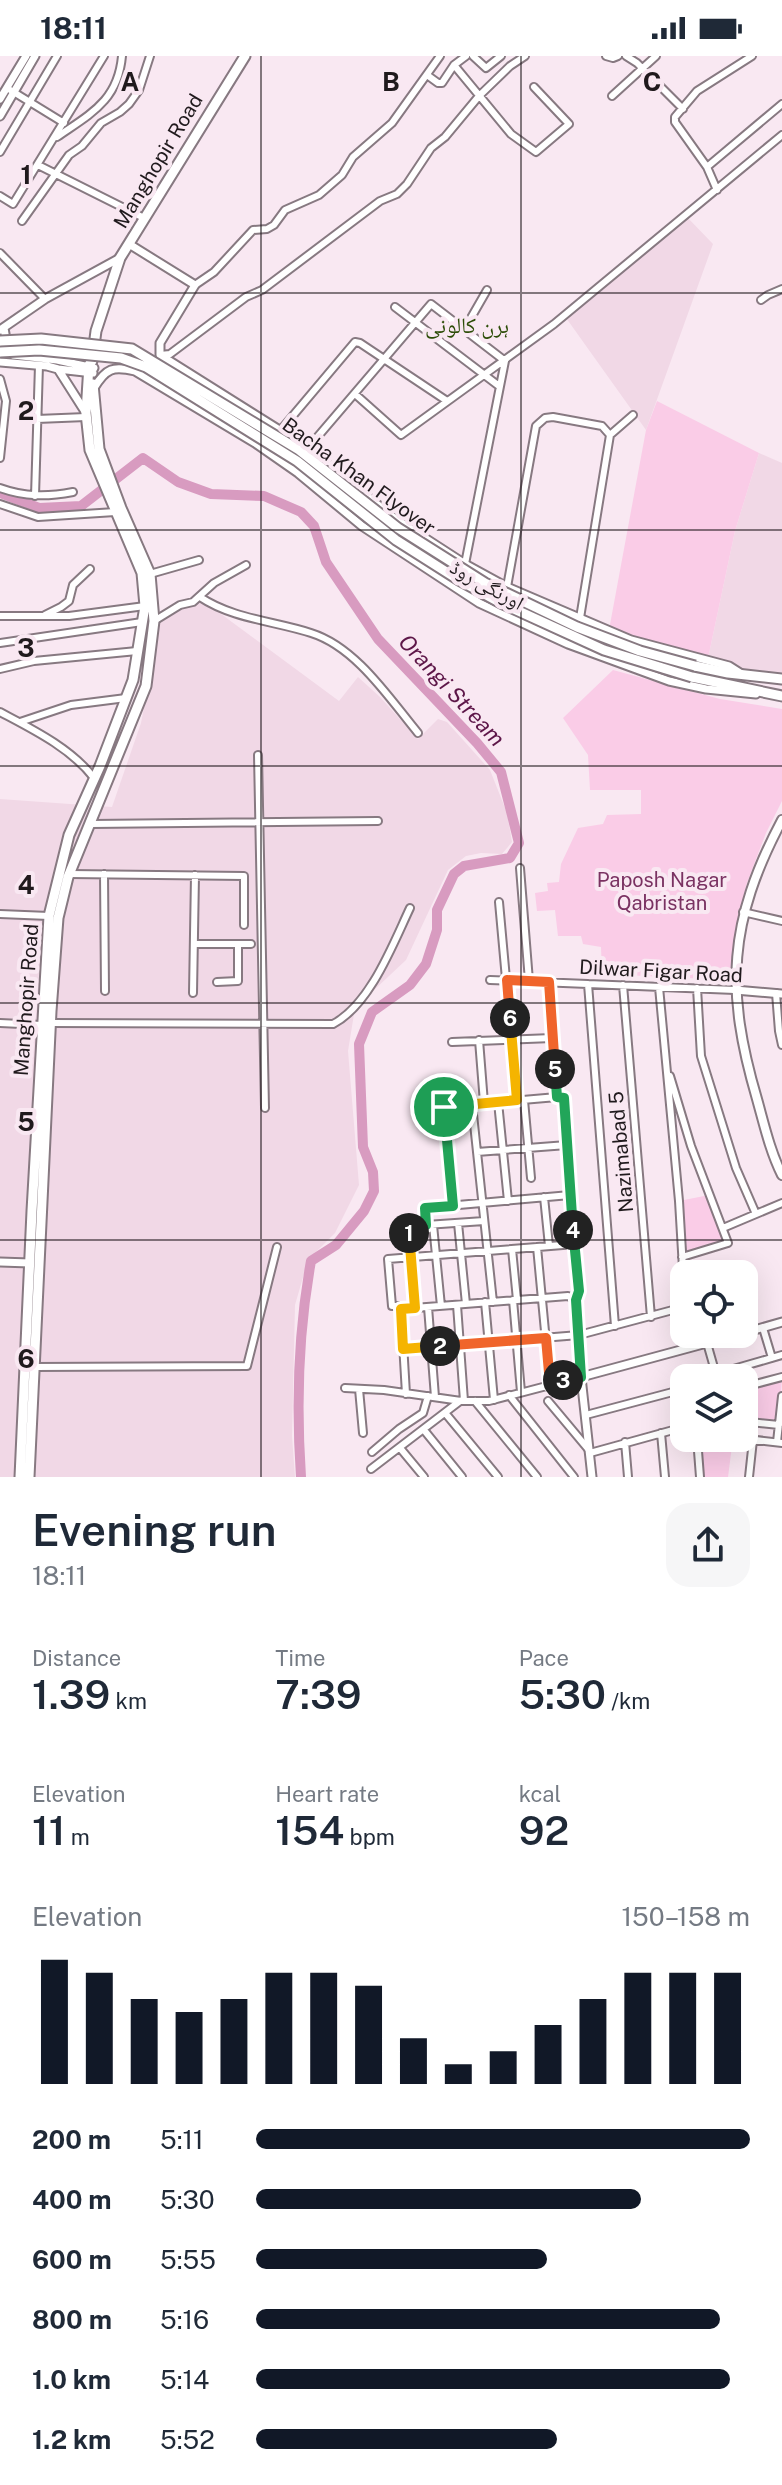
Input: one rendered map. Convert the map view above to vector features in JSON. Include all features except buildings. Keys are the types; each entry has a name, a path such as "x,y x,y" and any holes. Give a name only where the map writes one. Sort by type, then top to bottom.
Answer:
{"main road":[{"name":"Manghopir Road","path":"29,1477 49,916 69,835 133,680 145,606 142,573 95,450 86,415 96,331 120,258 245,56"},
{"name":"Bacha Khan Flyover","path":"0,341 41,339 132,349 299,450 398,528 485,583 577,627 640,651 695,666 782,679"},
{"name":"Bacha Khan Flyover","path":"0,352 66,352 121,358 146,367 297,461 396,540 514,610 604,650 692,677 782,697"},
{"name":"Manghopir Road","path":"91,368 95,450"},
{"name":"Manghopir Road","path":"20,1477 46,1024 57,926 70,874 146,686 154,621 150,574 117,509"},
{"path":"94,778 104,792"},
{"path":"88,791 104,792"},
{"path":"781,1170 741,1044 735,964 743,912 778,836 782,820"}],"street":[{"path":"0,116 26,56"},
{"path":"0,99 11,90 35,56"},
{"path":"0,152 57,56"},
{"path":"0,196 13,204 104,56"},
{"path":"54,139 103,104 120,71 122,56"},
{"path":"22,221 69,155 82,146 101,123 129,104 139,90 150,56"},
{"path":"440,56 392,123 353,157 342,175 319,195 285,210 274,225 253,230 214,272 195,285 160,343 160,355 170,354 246,297 262,290 380,201 397,194 431,148 445,137 479,96 525,56"},
{"path":"427,75 442,83 454,65 466,56"},
{"path":"473,56 486,68 501,56"},
{"path":"606,56 618,56"},
{"path":"626,56 683,109"},
{"path":"641,68 647,56"},
{"path":"612,96 656,56"},
{"path":"717,190 707,167 675,122 675,117 707,83 752,56"},
{"path":"454,65 511,134 536,152 569,124 534,87"},
{"path":"11,90 64,123"},
{"path":"707,167 782,104"},
{"path":"355,394 401,435 554,324 782,135"},
{"path":"38,165 144,218"},
{"name":"Manghopir Road","path":"129,244 195,285"},
{"path":"0,253 45,299"},
{"path":"91,368 13,355 8,351 2,329 45,299 120,258"},
{"path":"761,300 782,289"},
{"path":"464,330 487,290"},
{"path":"308,448 431,304 505,361"},
{"path":"395,307 499,386"},
{"path":"280,431 355,342 447,401"},
{"name":"اورنگی روڈ","path":"160,355 308,448 394,518 465,564 507,587 631,640 729,666 740,673"},
{"path":"465,564 505,361"},
{"path":"0,362 58,369 91,368"},
{"path":"35,496 39,365"},
{"name":"اورنگی روڈ","path":"93,390 113,368 135,371 255,443 298,473 362,526 479,603 568,644 669,681 706,689 782,697"},
{"path":"37,419 86,415 58,369"},
{"path":"0,379 6,401 0,458"},
{"path":"580,618 610,435 633,415"},
{"path":"507,587 538,422 553,417 602,426 610,435"},
{"path":"0,488 35,496 73,492"},
{"path":"0,504 38,517 117,509"},
{"path":"150,574 199,560"},
{"path":"154,621 180,605 189,604 214,583 246,565"},
{"path":"42,616 69,601 73,585 90,569"},
{"path":"200,597 222,610 312,633 337,644 358,662 418,733"},
{"path":"0,616 69,616 145,606"},
{"path":"0,643 142,622"},
{"path":"0,669 34,661 137,651"},
{"path":"20,722 71,705 126,698"},
{"path":"0,712 72,756 94,778"},
{"path":"258,755 265,1108"},
{"path":"91,824 378,821"},
{"path":"520,868 529,981"},
{"path":"70,874 244,876 244,925"},
{"path":"104,874 105,991"},
{"path":"193,993 195,875"},
{"path":"499,902 511,1039 531,1178"},
{"path":"0,1023 324,1024 340,1020 372,984 410,908"},
{"path":"743,912 782,921"},
{"path":"0,914 49,916"},
{"path":"194,944 251,944"},
{"path":"217,982 238,981 238,944"},
{"name":"Dilwar Figar Road","path":"490,980 779,994"},
{"path":"549,982 557,1097"},
{"path":"588,984 615,1326"},
{"name":"Nazimabad 5","path":"623,985 651,1317"},
{"path":"659,987 682,1260"},
{"path":"697,988 701,1056 736,1168 756,1214"},
{"path":"779,994 782,1045"},
{"path":"452,1042 552,1038"},
{"path":"479,1040 484,1103"},
{"path":"667,1065 691,1146 728,1245 682,1257"},
{"path":"453,1206 444,1108 564,1098 579,1291 576,1300 581,1377 592,1477"},
{"path":"498,1102 508,1201"},
{"path":"472,1105 488,1251 489,1342 494,1400"},
{"path":"477,1152 567,1145"},
{"path":"441,1306 436,1255 425,1208 570,1195"},
{"path":"544,1197 549,1246"},
{"path":"723,1228 782,1203"},
{"path":"415,1308 409,1228 484,1221"},
{"path":"458,1223 466,1304"},
{"path":"575,1244 388,1259 392,1306 401,1309 568,1296 576,1300"},
{"path":"34,1367 247,1366 277,1247"},
{"path":"537,1247 550,1384"},
{"path":"512,1249 521,1392"},
{"path":"0,1262 30,1263"},
{"path":"457,1305 463,1401"},
{"path":"372,1452 423,1413 432,1397 428,1307"},
{"path":"401,1309 406,1394"},
{"path":"403,1349 579,1335 670,1311"},
{"path":"758,1329 782,1322"},
{"path":"763,1328 772,1358"},
{"path":"345,1388 463,1401 494,1400 686,1348"},
{"path":"753,1364 782,1355"},
{"path":"758,1383 782,1377"},
{"path":"359,1389 363,1433"},
{"path":"586,1415 670,1393"},
{"path":"509,1395 574,1477"},
{"path":"758,1441 779,1443 782,1396"},
{"path":"371,1469 463,1401"},
{"path":"475,1401 537,1477"},
{"path":"548,1401 589,1451"},
{"path":"446,1414 498,1477"},
{"path":"758,1423 779,1425"},
{"path":"424,1430 462,1477"},
{"path":"589,1451 670,1431"},
{"path":"661,1433 665,1477"},
{"path":"625,1442 628,1477"},
{"path":"400,1448 424,1477"},
{"path":"698,1452 700,1477"},
{"path":"749,1477 752,1452"}],"shaded area":[{"path":"686,216 713,244 646,430 564,315"},
{"path":"759,453 782,463 782,683 707,663 735,531"},
{"path":"198,597 339,701 358,677 418,739 438,719 447,722 490,770 507,813 512,842 502,854 466,856 448,870 406,960 355,1008 348,1051 359,1185 335,1233 308,1260 295,1305 292,1436 295,1477 0,1477 0,799 112,807 141,723 156,647 157,621"}],"green space":[{"path":"657,401 759,453 735,531 707,663 609,630 646,430"},
{"name":"Paposh Nagar Qabristan","path":"613,670 720,699 782,709 782,801 747,883 736,926 729,980 602,974 601,947 583,944 581,936 558,936 555,910 537,911 535,893 548,891 547,883 559,882 561,864 578,828 603,824 607,815 641,814 641,790 590,790 588,755 563,718"},
{"path":"709,1195 728,1245 682,1257 679,1201"},
{"path":"782,1377 779,1425 758,1423 758,1383"},
{"path":"698,1452 731,1452 728,1477 700,1477"}],"waterway":[{"name":"Orangi Stream","path":"0,493 39,508 81,506 143,458 178,482 211,494 264,496 301,512 314,526 326,562 378,639 501,772 519,843 510,858 464,866 454,874 437,910 437,930 426,964 410,985 372,1012 359,1044 363,1147 373,1172 374,1191 364,1211 336,1245 311,1261 299,1369 301,1477"}],"district":[{"name":"ہرن کالونی","path":"467,325"}],"route":[{"path":"507,980 549,982 557,1097 564,1098 579,1291 576,1300 581,1377 550,1384 546,1338 403,1349 401,1309 415,1308 409,1228 426,1225 425,1208 453,1206 444,1107 517,1100 507,980"}]}
